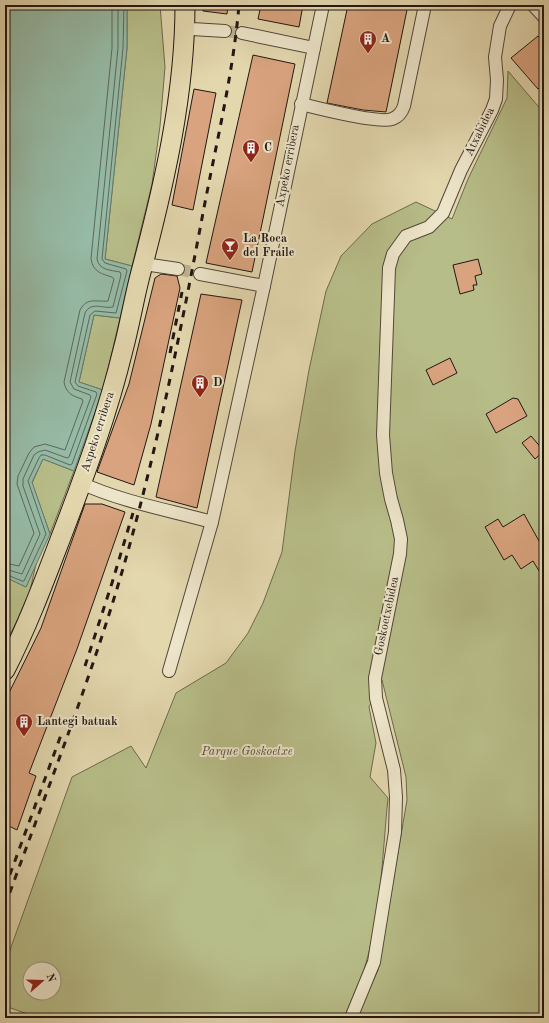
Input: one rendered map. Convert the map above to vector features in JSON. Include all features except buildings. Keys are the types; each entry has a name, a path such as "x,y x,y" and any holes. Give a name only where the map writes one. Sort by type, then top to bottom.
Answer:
{"main road":[{"name":"Axpeko erribera","path":"180,5 182,20 185,28"},
{"name":"Axpeko erribera","path":"5,670 34,609 81,483 109,400 123,351 171,145 184,61 185,5"}],"street":[{"name":"Axpeko erribera","path":"169,670 212,522 264,286 322,5"},
{"path":"301,104 378,120 392,119 398,116 402,112 404,106 425,5"},
{"name":"Atxabidea","path":"429,227 443,213 461,170 492,110 496,99 497,80 495,56 500,26 510,5"},
{"path":"533,5 544,17"},
{"path":"185,28 225,31"},
{"path":"242,33 314,48"},
{"name":"Goskoetxebidea","path":"351,1018 374,962 396,832 394,770 376,698 374,678 400,554 401,539 390,499 383,435 389,268 393,254 406,236 429,227"},
{"path":"144,264 178,270"},
{"path":"200,274 264,286"},
{"name":"Axpeko erribera","path":"81,483 110,494 212,522"}],"green space":[{"path":"160,5 165,67 160,126 152,184 132,266 105,259 127,48 127,6"},
{"name":"Parque Goskoetxe","path":"508,71 544,113 544,1018 356,1018 378,970 407,800 406,777 382,680 369,707 376,743 370,777 388,798 380,889 368,957 361,979 344,1018 39,1018 5,1006 5,964 72,777 131,746 146,768 176,693 226,663 248,633 263,603 282,552 295,451 309,370 326,291 341,256 372,224 416,202 452,219 468,179 507,98"},
{"path":"94,315 120,318 103,390 79,382"},
{"path":"43,459 74,471 50,534 32,483"},
{"path":"36,564 28,600 5,644 5,577 26,587"}],"water":[{"path":"5,5 158,5 127,6 127,48 105,259 132,266 120,318 94,315 79,382 103,390 74,471 43,459 32,482 50,534 26,587 5,577"}],"tunnel":[{"path":"225,31 242,33"},
{"path":"178,269 200,274"}],"railway":[{"path":"5,906 90,672 121,577 134,529 172,372 224,109 233,57 239,5"},
{"path":"170,353 182,292"},
{"path":"85,666 133,513"},
{"path":"5,888 61,735"}],"place":[{"name":"A","path":"368,54"},
{"name":"C","path":"251,163"},
{"name":"La Roca del Fraile","path":"230,261"},
{"name":"D","path":"200,398"},
{"name":"Lantegi batuak","path":"24,737"}]}
